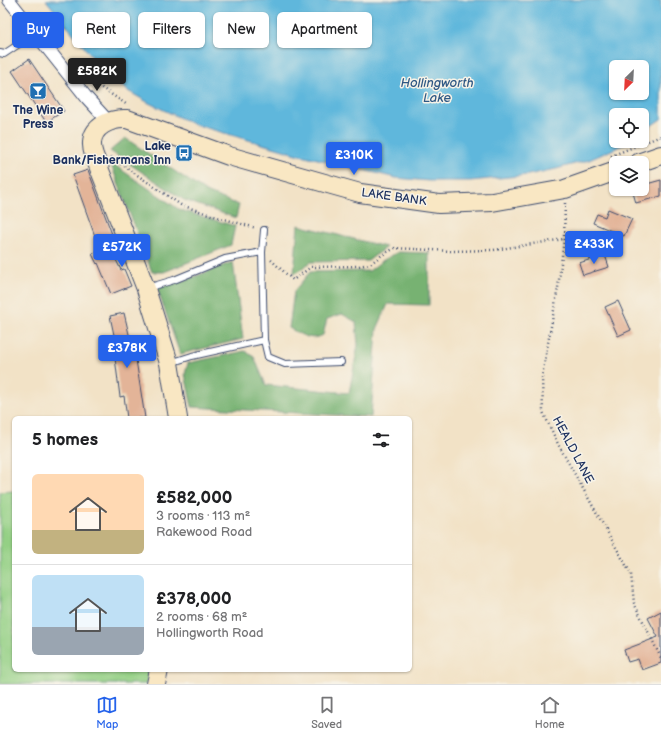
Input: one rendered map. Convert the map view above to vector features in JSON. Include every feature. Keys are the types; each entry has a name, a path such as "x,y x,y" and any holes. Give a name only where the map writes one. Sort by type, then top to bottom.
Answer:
{"main road":[{"name":"LAKE BANK","path":"108,121 118,118 128,119 229,156 360,193 439,204 492,202 565,189 609,166"},
{"path":"108,121 98,129 94,136 92,144 94,155 146,289 169,363 178,416"},
{"path":"649,159 661,155"},
{"path":"156,684 159,672"}],"street":[{"path":"9,0 18,12"},
{"path":"46,48 87,98 108,121"}],"lane":[{"path":"0,53 4,54 13,48"},
{"path":"264,230 262,252 264,340 268,357 285,364 341,362"},
{"path":"146,289 174,280 225,259 262,252"},
{"path":"169,363 192,356 264,340"}],"path":[{"path":"70,76 89,79 131,107"},
{"path":"627,156 661,136"},
{"path":"94,155 107,154 181,205 264,230"},
{"name":"HEALD LANE","path":"566,199 564,239 558,288 542,376 543,412 559,446 630,574 634,603 661,658"},
{"path":"262,252 293,280 311,267 359,266 370,264 395,248 451,251 494,250 564,239"}],"green space":[{"path":"125,138 206,192 239,205 236,218 184,200 110,151"},
{"path":"110,162 180,210 235,226 231,245 164,272 152,272"},
{"path":"298,225 386,247 368,261 311,262 294,274"},
{"path":"398,252 429,253 429,305 388,304 377,329 371,416 192,407 185,374 188,363 245,351 254,357 266,385 349,393 358,345 356,322 342,314 327,319 323,335 314,338 301,335 289,328 294,291 310,272 369,271 382,261"},
{"path":"233,262 243,339 180,354 157,288 183,281"},
{"path":"12,491 12,672 149,672 146,684 0,684 0,492"}],"water":[{"name":"Hollingworth Lake","path":"46,0 661,0 661,119 649,127 649,108 609,108 609,148 616,148 589,160 528,175 470,181 429,181 396,178 297,154 193,124 128,91 101,68 85,48 130,48 130,12 72,12 72,32 64,22 64,12 56,12"}],"building":[{"name":"The Wine Press","path":"29,59 64,111 46,122 12,71"},
{"path":"88,170 113,237 106,240 121,270 124,269 131,286 111,294 98,263 97,264 92,254 100,250 73,175"},
{"path":"661,180 661,196 636,203 634,196 649,196 649,183"},
{"path":"608,209 632,219 624,236 593,223 597,214 605,217"},
{"path":"605,255 609,267 583,275 579,263"},
{"path":"618,301 631,330 618,336 605,307"},
{"path":"124,313 132,347 134,347 145,416 127,416 124,396 120,397 114,350 117,349 110,316"},
{"path":"661,611 661,663 642,670 638,659 628,662 624,650 658,637 648,618"}],"place":[{"name":"The Wine Press","path":"38,91"},
{"name":"Lake Bank/Fishermans Inn","path":"184,153"}]}
